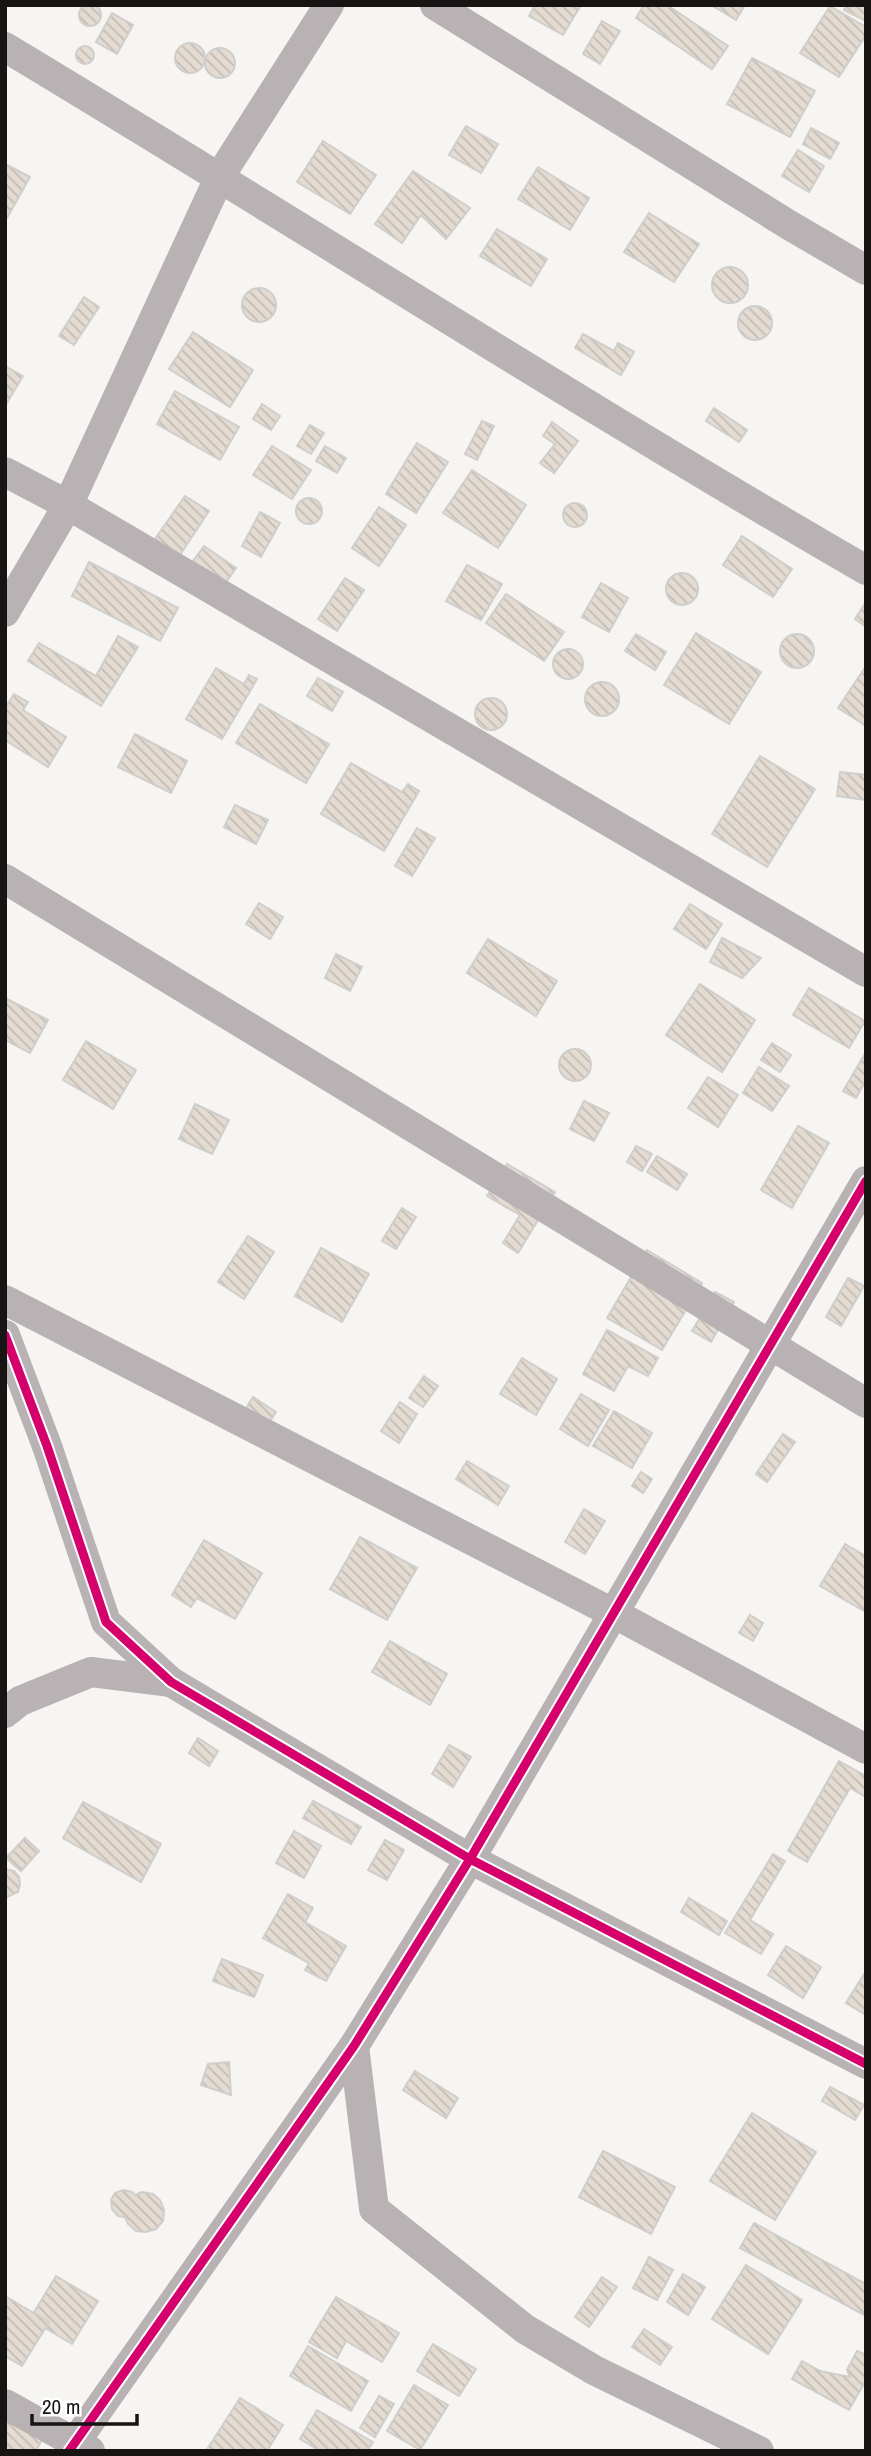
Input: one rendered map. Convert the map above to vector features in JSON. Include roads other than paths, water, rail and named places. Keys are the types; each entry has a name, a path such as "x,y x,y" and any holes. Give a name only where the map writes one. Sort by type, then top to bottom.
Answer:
{"street":[{"path":"5,612 68,505 220,176 328,5"},
{"path":"435,5 777,218 866,270"},
{"path":"5,47 220,176 742,498 866,570"},
{"path":"5,472 68,505 866,972"},
{"path":"5,879 866,1404"},
{"path":"5,2404 78,2448 354,2046 470,1859 866,1181"},
{"path":"5,1300 615,1614 866,1749"},
{"path":"5,1335 47,1446 106,1622 171,1682 470,1859 866,2064"},
{"path":"5,1713 20,1701 91,1672 171,1682"},
{"path":"354,2046 374,2209 525,2329 594,2370 759,2451"}]}
